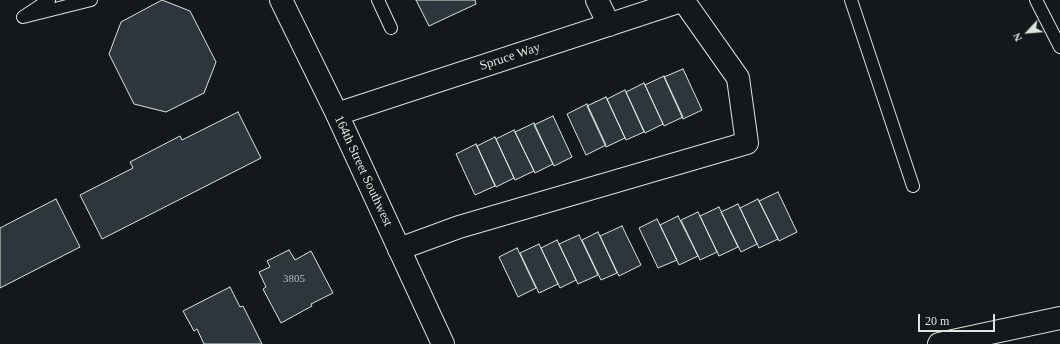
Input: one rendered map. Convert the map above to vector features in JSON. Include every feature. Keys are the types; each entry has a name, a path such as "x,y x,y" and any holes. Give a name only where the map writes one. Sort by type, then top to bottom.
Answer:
{"street":[{"name":"164th Street Southwest","path":"281,0 337,114 443,344"},
{"path":"597,0 609,25"},
{"name":"Spruce Way","path":"337,114 683,0"},
{"path":"399,249 459,227 747,143 738,78 683,0"},
{"path":"939,344 1060,318"}],"lane":[{"path":"49,0 23,17 91,0"},
{"path":"378,0 391,28"},
{"path":"851,0 913,186"},
{"path":"1036,0 1060,47"}],"building":[{"path":"162,0 190,11 216,62 204,93 166,112 134,104 109,54 121,22"},
{"path":"416,0 475,0 476,4 429,26"},
{"path":"683,69 702,110 683,119 664,77"},
{"path":"664,76 683,117 664,126 645,85"},
{"path":"644,83 663,124 645,133 626,92"},
{"path":"625,90 644,132 626,140 607,99"},
{"path":"606,97 625,138 606,147 587,106"},
{"path":"587,104 606,145 586,155 567,114"},
{"path":"238,112 261,158 102,239 80,195 133,168 130,162 180,136 182,140"},
{"path":"553,116 572,157 554,166 534,125"},
{"path":"534,123 553,164 535,173 515,132"},
{"path":"514,130 534,171 515,180 496,139"},
{"path":"495,137 514,178 496,187 477,146"},
{"path":"476,144 495,186 475,195 456,154"},
{"path":"778,192 797,232 779,241 759,201"},
{"path":"56,199 80,247 0,288 0,228"},
{"path":"758,199 778,239 759,248 740,208"},
{"path":"738,204 757,244 741,252 721,212"},
{"path":"719,207 738,247 719,256 700,216"},
{"path":"698,212 717,252 700,260 681,220"},
{"path":"678,216 698,256 679,265 660,225"},
{"path":"657,219 677,260 658,268 639,228"},
{"path":"622,226 641,265 619,276 600,236"},
{"path":"598,232 617,273 601,280 582,240"},
{"path":"579,235 598,275 578,284 559,244"},
{"path":"557,240 576,280 560,288 541,248"},
{"path":"539,244 558,284 539,293 520,253"},
{"path":"517,248 536,288 518,297 499,257"},
{"path":"289,250 295,260 311,251 333,293 311,304 312,306 281,323 263,289 266,287 259,272 270,267 267,261"},
{"path":"230,287 240,307 243,306 262,344 204,344 197,329 194,331 183,311"}]}
